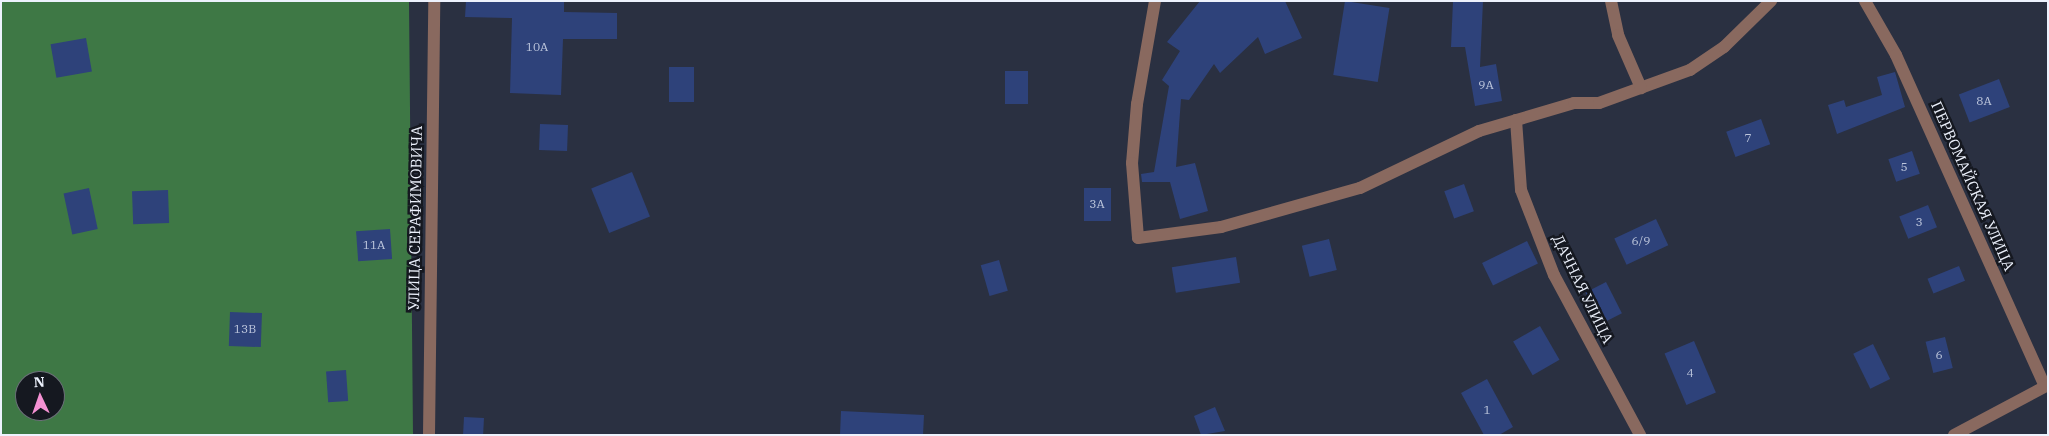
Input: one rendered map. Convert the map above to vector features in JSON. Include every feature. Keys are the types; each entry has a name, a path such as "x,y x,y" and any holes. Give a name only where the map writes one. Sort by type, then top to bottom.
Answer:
{"street":[{"name":"УЛИЦА СЕРАФИМОВИЧА","path":"429,435 434,1"},
{"path":"1155,1 1137,104 1132,163 1138,238 1221,227 1360,188 1479,131 1574,103 1599,103 1690,70 1724,47 1771,1"},
{"path":"1612,1 1618,34 1641,88"},
{"name":"ПЕРВОМАЙСКАЯ УЛИЦА","path":"1865,1 1896,55 2046,386"},
{"name":"ДАЧНАЯ УЛИЦА","path":"1516,120 1522,190 1551,266 1640,435"},
{"path":"1954,435 2046,386"}],"green space":[{"path":"1,1 409,1 413,435 1,435"}],"building":[{"path":"466,1 564,1 564,12 617,13 617,39 563,39 561,95 510,93 512,18 465,17"},
{"path":"1200,1 1285,1 1302,38 1265,54 1258,37 1220,73 1214,64 1189,100 1181,99 1176,167 1195,163 1208,211 1180,219 1170,182 1142,182 1141,174 1154,172 1169,86 1162,80 1180,51 1167,42"},
{"path":"1345,1 1389,8 1378,82 1333,75"},
{"path":"1453,1 1483,1 1480,67 1496,64 1502,101 1475,106 1465,47 1451,47"},
{"path":"86,38 92,71 56,78 51,44"},
{"path":"669,67 694,67 694,102 669,102"},
{"path":"1005,71 1028,71 1028,104 1005,104"},
{"path":"1895,72 1905,107 1837,134 1828,105 1844,100 1846,107 1882,95 1877,77"},
{"path":"1999,79 2010,107 1970,122 1959,94"},
{"path":"1761,119 1770,144 1735,157 1726,132"},
{"path":"540,124 568,125 567,151 539,150"},
{"path":"1912,151 1920,174 1896,182 1888,159"},
{"path":"632,172 650,217 609,233 591,188"},
{"path":"1464,184 1474,211 1454,218 1444,191"},
{"path":"89,188 98,229 72,234 64,193"},
{"path":"1084,188 1111,188 1111,221 1084,221"},
{"path":"168,190 169,223 133,224 132,191"},
{"path":"1928,205 1937,227 1908,239 1899,217"},
{"path":"1656,219 1668,245 1627,265 1614,238"},
{"path":"390,229 392,259 358,261 356,231"},
{"path":"1329,239 1337,270 1310,277 1302,246"},
{"path":"1527,241 1538,263 1493,285 1482,263"},
{"path":"1236,257 1240,283 1176,293 1172,267"},
{"path":"999,260 1008,291 990,296 981,265"},
{"path":"1959,266 1965,281 1933,294 1927,279"},
{"path":"1606,282 1622,313 1601,324 1586,292"},
{"path":"230,312 262,313 261,347 229,346"},
{"path":"1540,326 1560,360 1533,375 1513,342"},
{"path":"1945,337 1953,368 1933,373 1926,342"},
{"path":"1694,341 1716,393 1686,405 1665,354"},
{"path":"1873,344 1890,379 1870,389 1853,354"},
{"path":"346,370 348,401 328,402 326,371"},
{"path":"1487,379 1513,427 1499,435 1484,435 1461,393"},
{"path":"1215,407 1225,431 1201,435 1194,416"},
{"path":"841,411 924,415 923,435 840,435"},
{"path":"464,417 484,418 483,435 463,435"}]}
